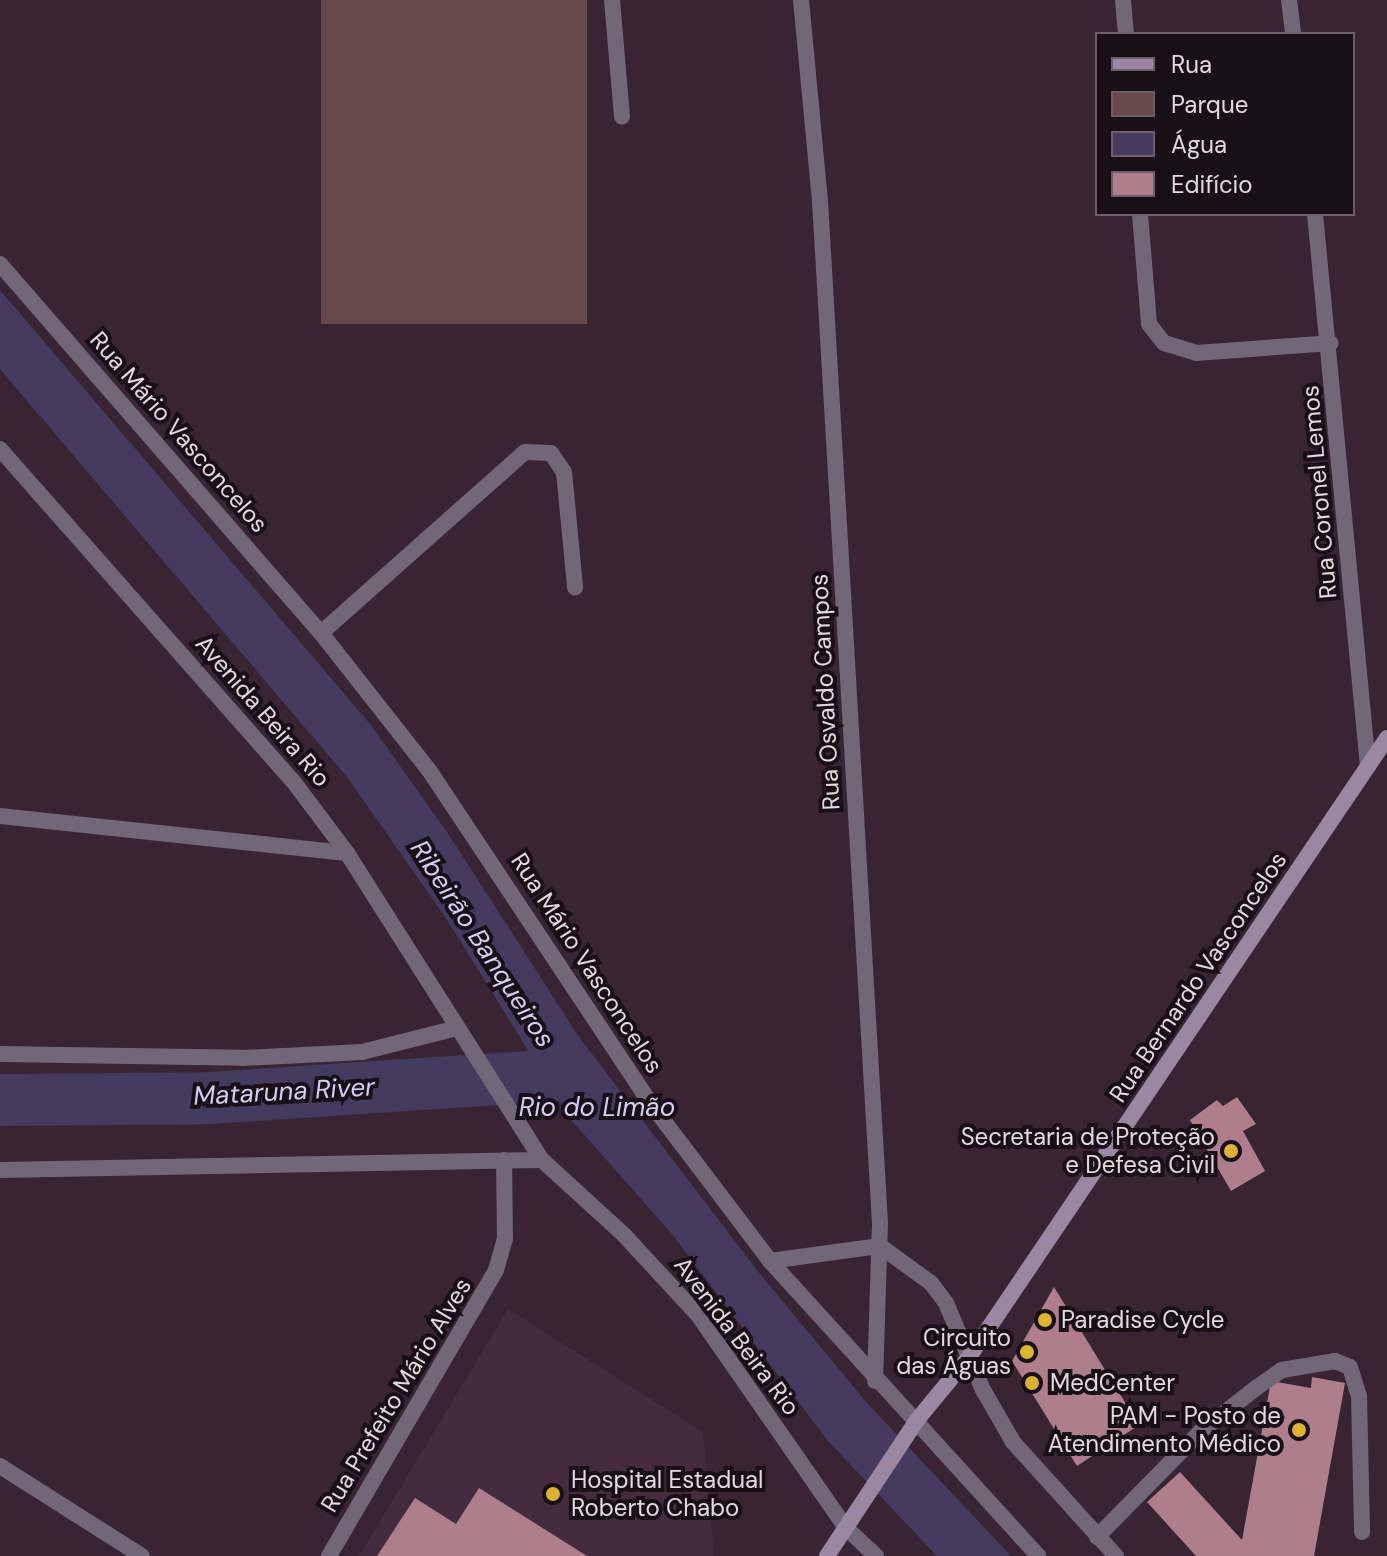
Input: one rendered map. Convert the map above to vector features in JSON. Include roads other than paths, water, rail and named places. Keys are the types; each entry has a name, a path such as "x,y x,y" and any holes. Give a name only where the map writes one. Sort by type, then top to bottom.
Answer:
{"main road":[{"name":"Rua Bernardo Vasconcelos","path":"827,1556 913,1425 969,1357 1387,738"}],"street":[{"path":"612,0 622,117"},
{"name":"Rua Osvaldo Campos","path":"801,0 821,217 880,1246 875,1381"},
{"path":"1123,0 1126,32"},
{"path":"1289,0 1293,32"},
{"path":"1140,216 1149,324 1164,343 1196,353 1331,343"},
{"name":"Rua Coronel Lemos","path":"1315,216 1331,343 1368,766"},
{"name":"Rua Mário Vasconcelos","path":"0,264 321,633 453,803 651,1104 770,1261 913,1425"},
{"name":"Avenida Beira Rio","path":"0,449 277,760 347,853 542,1160 624,1235 698,1315 846,1528 876,1556"},
{"path":"321,633 525,452 551,453 564,472 575,587"},
{"path":"0,816 347,853"},
{"path":"0,1054 243,1058 362,1052 457,1028"},
{"name":"Rua Prefeito Mário Alves","path":"329,1556 479,1307 496,1270 505,1239 504,1160"},
{"path":"0,1170 542,1160"},
{"path":"770,1261 880,1246 931,1283 946,1303 969,1357 1013,1442 1116,1556"},
{"path":"1097,1537 1201,1431 1256,1388 1282,1370 1335,1361 1350,1367 1359,1396 1362,1532"},
{"path":"913,1425 1038,1556"},
{"path":"0,1466 142,1556"}],"water":[{"name":"Rio do Limão","path":"0,290 371,725 447,832 579,1037 757,1270 867,1403 1011,1556 937,1556 828,1441 672,1234 572,1121 446,918 347,777 0,369"}],"waterway":[{"name":"Mataruna River","path":"0,1100 211,1098 568,1074"}],"place":[{"name":"Secretaria de Proteção e Defesa Civil","path":"1231,1151"},
{"name":"Paradise Cycle","path":"1045,1320"},
{"name":"Circuito das Águas","path":"1027,1352"},
{"name":"MedCenter","path":"1032,1383"},
{"name":"PAM - Posto de Atendimento Médico","path":"1299,1430"},
{"name":"Hospital Estadual Roberto Chabo","path":"553,1494"}],"water label":[{"name":"Ribeirão Banqueiros","path":"482,944"}]}
